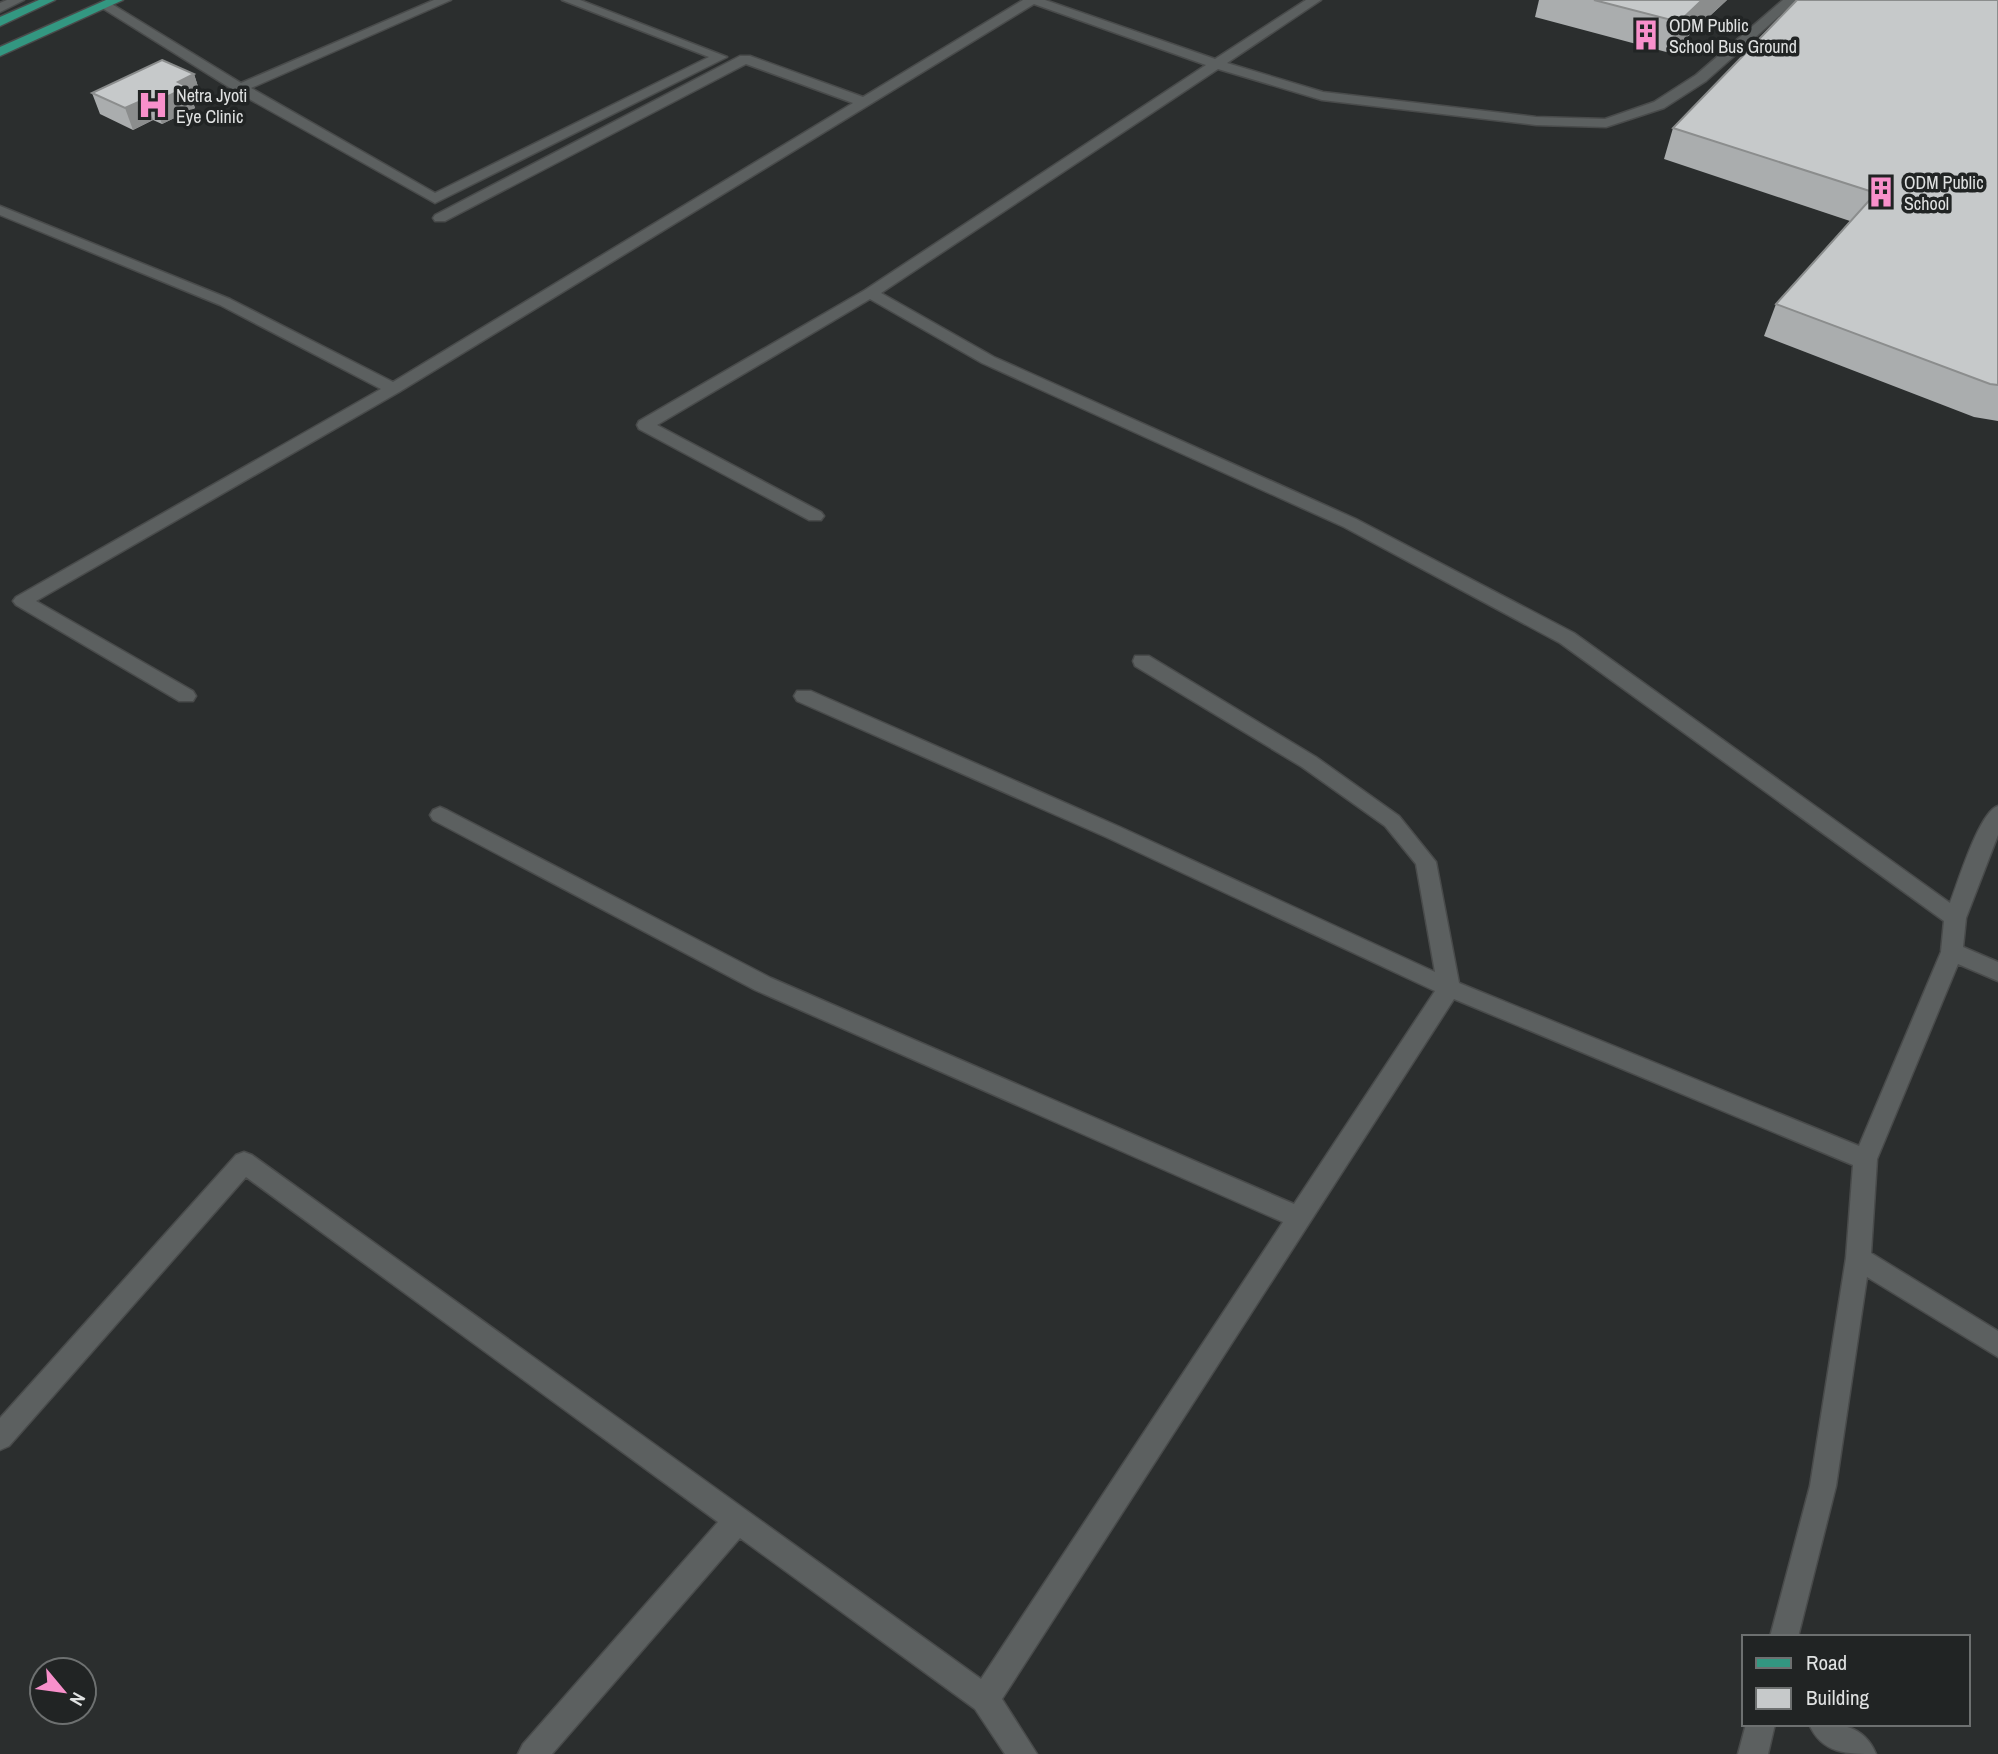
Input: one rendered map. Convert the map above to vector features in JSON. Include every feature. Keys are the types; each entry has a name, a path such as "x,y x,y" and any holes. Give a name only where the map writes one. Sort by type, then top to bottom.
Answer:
{"main road":[{"path":"0,22 49,0"},
{"path":"0,52 111,3"}],"street":[{"path":"0,8 18,0"},
{"path":"240,88 445,0"},
{"path":"111,3 240,88 435,200 720,57 568,0"},
{"path":"187,695 22,601 393,389 1033,0 1216,64 1322,96 1536,121 1606,123 1659,105 1701,78 1791,0"},
{"path":"816,516 645,425 870,292 1315,0"},
{"path":"440,218 745,58 864,102"},
{"path":"0,210 225,302 393,389"},
{"path":"870,292 988,360 1350,523 1567,638 1955,918"},
{"path":"985,1699 1449,988 1426,862 1392,821 1308,762 1142,661"},
{"path":"804,696 1113,832 1449,988 1865,1159"},
{"path":"1785,1635 1823,1486 1858,1258 1865,1159 1952,952 1955,918 1998,814"},
{"path":"440,815 763,984 1298,1217"},
{"path":"1952,952 1998,972"},
{"path":"0,1437 244,1162 985,1699 1022,1754"},
{"path":"1858,1258 1998,1345"},
{"path":"533,1754 738,1520"},
{"path":"1753,1754 1760,1726"},
{"path":"1826,1726 1861,1754"}],"building":[{"path":"1594,0 1702,0 1679,22"},
{"name":"ODM Public School","path":"1797,0 1998,0 1998,385 1776,304 1876,193 1673,128"},
{"path":"162,60 194,74 178,82 187,87 154,103 145,99 125,108 92,93"}],"place":[{"name":"ODM Public School Bus Ground","path":"1646,35"},
{"name":"Netra Jyoti Eye Clinic","path":"153,105"},
{"name":"ODM Public School","path":"1881,192"}]}
